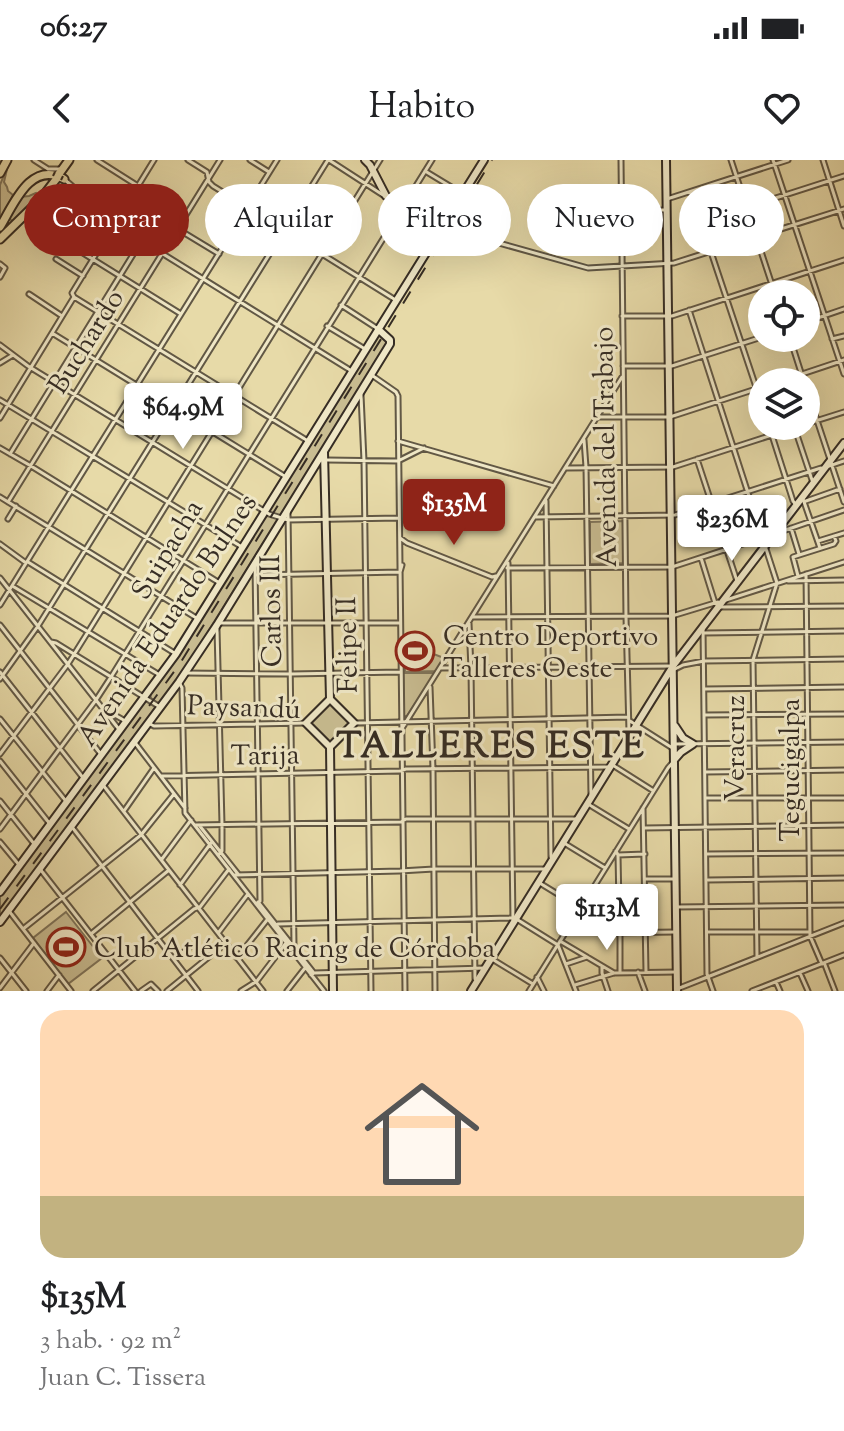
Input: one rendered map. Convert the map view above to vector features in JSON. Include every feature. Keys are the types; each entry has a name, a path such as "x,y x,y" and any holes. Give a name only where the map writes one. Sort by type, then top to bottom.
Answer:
{"main road":[{"path":"0,173 7,160"},
{"path":"0,239 41,199 69,160"},
{"path":"367,160 380,184"},
{"name":"Avenida Eduardo Bulnes","path":"469,184 484,160"},
{"path":"666,160 677,990"},
{"path":"0,227 17,194 29,181 46,173 60,175"},
{"path":"7,214 15,224"},
{"name":"Avenida Eduardo Bulnes","path":"1,887 51,825 176,654 424,256"},
{"path":"0,922 161,707 251,574 255,562 285,520 288,509 323,457 391,342 378,329"},
{"path":"471,991 673,668 765,541 803,500 844,443"},
{"path":"306,723 330,699 323,457"},
{"name":"Paysandú","path":"330,699 354,723"},
{"name":"Paysandú","path":"306,723 330,747"},
{"path":"333,991 330,747 354,723"},
{"path":"674,760 693,744 683,738 675,726"}],"street":[{"path":"34,160 70,184"},
{"path":"97,160 135,184"},
{"path":"139,184 154,160"},
{"path":"188,160 207,172 212,184"},
{"name":"Buchardo","path":"189,210 220,160"},
{"path":"250,160 269,172"},
{"path":"261,184 277,160"},
{"path":"313,184 328,160 378,188"},
{"path":"362,188 380,160"},
{"name":"Suipacha","path":"416,184 432,160"},
{"name":"Avenida del Trabajo","path":"621,160 621,184"},
{"path":"731,160 739,184"},
{"path":"715,184 774,162 788,160"},
{"path":"823,160 842,210 844,226"},
{"path":"774,162 844,374"},
{"path":"424,171 446,184"},
{"path":"785,195 844,176"},
{"path":"667,199 679,196"},
{"path":"784,228 842,210"},
{"name":"Suipacha","path":"0,829 111,677 378,245"},
{"path":"511,247 584,268 669,264 694,256"},
{"path":"87,256 181,314"},
{"path":"95,256 71,295 308,441"},
{"path":"10,454 132,256"},
{"name":"Buchardo","path":"8,502 160,256"},
{"path":"167,256 352,371"},
{"path":"0,605 218,256"},
{"path":"84,779 1,675 50,608 268,256"},
{"path":"0,754 68,664 321,256"},
{"path":"325,256 396,300"},
{"name":"Avenida del Trabajo","path":"621,256 630,734"},
{"path":"712,256 751,368"},
{"path":"762,256 771,280"},
{"path":"56,259 83,276"},
{"path":"784,280 844,260"},
{"path":"0,264 5,268 0,277"},
{"path":"622,316 669,316 748,292"},
{"path":"29,294 62,316"},
{"path":"0,418 74,297"},
{"path":"341,305 378,329"},
{"path":"820,318 844,309"},
{"path":"689,310 777,583"},
{"path":"327,326 365,349"},
{"path":"52,333 286,477"},
{"path":"832,339 844,336"},
{"path":"623,366 670,366 748,341"},
{"path":"0,345 30,368 265,512 285,520 399,518"},
{"path":"0,363 13,355"},
{"path":"820,368 842,361"},
{"path":"371,375 398,394 405,991"},
{"path":"514,920 506,568 508,560 623,376"},
{"path":"597,417 670,417 748,392"},
{"name":"Felipe II","path":"360,394 364,461 371,991"},
{"path":"0,400 242,547"},
{"path":"820,419 844,412"},
{"path":"820,431 844,502"},
{"path":"583,439 587,517 589,800 629,829"},
{"path":"566,468 670,467 756,440"},
{"path":"774,440 796,506"},
{"path":"798,440 813,483"},
{"path":"398,441 554,486"},
{"path":"0,448 220,583"},
{"path":"323,457 398,461 424,448"},
{"path":"697,459 737,582"},
{"path":"535,517 672,516 844,461"},
{"path":"820,548 803,500 840,489"},
{"path":"0,497 198,619"},
{"path":"546,500 551,861"},
{"path":"8,519 16,506"},
{"path":"774,534 844,510"},
{"name":"Carlos III","path":"285,520 292,723 293,950"},
{"path":"791,528 799,554"},
{"path":"818,541 844,533"},
{"path":"798,576 793,557 834,544 834,536"},
{"path":"400,538 492,577 499,575"},
{"path":"401,730 506,568 672,567 765,541"},
{"path":"400,572 401,546 407,543"},
{"path":"0,544 176,654"},
{"path":"701,558 719,603"},
{"path":"472,617 672,616 844,562"},
{"path":"257,903 260,874 255,624 251,574 400,572"},
{"name":"Tegucigalpa","path":"806,574 810,934 835,991"},
{"path":"492,577 494,583"},
{"path":"0,578 161,676"},
{"path":"784,581 844,580"},
{"name":"Veracruz","path":"757,957 753,660 777,583"},
{"path":"12,588 121,731"},
{"path":"719,603 771,607 844,606"},
{"path":"400,623 217,625 221,725 220,854 236,875 546,869"},
{"path":"469,623 476,982"},
{"path":"0,625 102,756"},
{"path":"713,991 708,977 702,631 844,631"},
{"path":"51,642 161,707"},
{"path":"683,665 682,657 694,662"},
{"path":"441,668 673,668 704,661 844,659"},
{"path":"185,673 400,672"},
{"path":"179,682 184,726 185,813 324,991"},
{"path":"429,686 435,991"},
{"path":"705,689 844,687"},
{"path":"102,707 127,722"},
{"path":"705,715 844,714"},
{"path":"354,723 550,717 628,718 674,747 705,743 844,742"},
{"path":"0,719 67,803"},
{"name":"Paysandú","path":"149,723 154,726 184,726 306,723"},
{"path":"135,743 185,808"},
{"path":"529,991 674,760"},
{"path":"0,761 51,825"},
{"path":"610,766 654,790"},
{"name":"Tarija","path":"161,776 610,766"},
{"path":"123,811 154,768"},
{"path":"706,772 844,770"},
{"path":"103,785 263,991"},
{"path":"23,929 141,835 174,794"},
{"path":"706,798 844,798"},
{"path":"0,801 35,845"},
{"path":"643,808 646,972"},
{"path":"197,825 577,819"},
{"path":"161,860 191,820"},
{"path":"644,828 844,825"},
{"path":"72,827 198,991"},
{"path":"0,842 20,866"},
{"path":"563,842 605,868"},
{"path":"180,885 211,843"},
{"path":"617,853 645,854"},
{"path":"617,853 619,906"},
{"path":"707,854 844,853"},
{"path":"40,869 138,991 152,984 158,991"},
{"path":"93,991 198,908 229,869"},
{"path":"91,934 169,870"},
{"path":"706,880 844,878"},
{"path":"645,879 676,879"},
{"path":"538,882 580,908"},
{"path":"218,933 248,894"},
{"path":"589,894 608,906 646,905"},
{"path":"676,907 844,905"},
{"path":"9,911 71,991"},
{"path":"575,917 600,932 676,932"},
{"path":"237,958 269,918"},
{"path":"275,926 435,919 514,920 614,973"},
{"path":"677,990 810,934 844,923"},
{"path":"620,932 620,972"},
{"path":"708,932 810,934"},
{"path":"241,991 256,982 287,942"},
{"path":"0,988 34,943"},
{"path":"167,991 226,943"},
{"path":"559,943 575,988 603,975 620,972 677,972"},
{"path":"174,959 190,947"},
{"path":"752,991 844,955"},
{"path":"566,964 587,957"},
{"path":"0,958 26,991"},
{"path":"491,959 533,984"},
{"path":"287,991 307,966"},
{"path":"602,966 608,991"},
{"path":"312,974 485,968"},
{"path":"638,972 645,991"},
{"path":"800,973 808,991"},
{"path":"47,991 59,975"},
{"path":"537,977 544,991"},
{"path":"776,982 780,991"}],"shaded area":[{"path":"8,165 4,182 13,195 0,223 0,185"},
{"path":"20,197 24,197 24,211 13,222 8,217"},
{"path":"380,334 388,343 181,675 159,705 150,694 177,657"},
{"path":"623,521 624,563 590,564 590,522"},
{"name":"Centro Deportivo Talleres Oeste","path":"405,643 444,658 436,671 405,672"},
{"path":"403,673 435,673 407,716 404,716"},
{"path":"146,700 157,710 0,919 0,894"},
{"path":"330,703 350,723 330,744 310,724"},
{"name":"Club Atlético Racing de Córdoba","path":"66,912 102,958 68,984 33,938"}],"railway":[{"path":"0,909 179,665 492,160"}],"place":[{"name":"Centro Deportivo Talleres Oeste","path":"415,651"},
{"name":"Club Atlético Racing de Córdoba","path":"66,947"}],"district":[{"name":"TALLERES ESTE","path":"491,744"}]}
